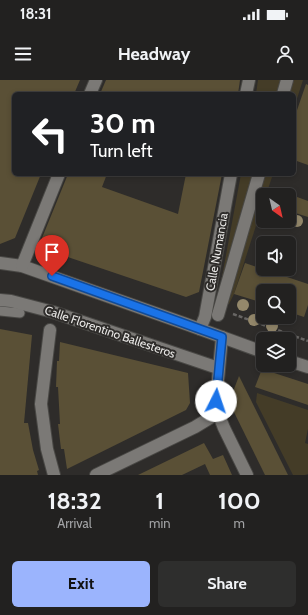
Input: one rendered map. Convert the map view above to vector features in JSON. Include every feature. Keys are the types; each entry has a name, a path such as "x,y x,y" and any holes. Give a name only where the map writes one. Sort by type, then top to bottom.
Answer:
{"street":[{"path":"91,92 96,80"},
{"path":"246,92 249,80"},
{"path":"284,92 287,80"},
{"path":"22,266 58,176"},
{"name":"Calle Numancia","path":"200,328 205,317 231,176"},
{"path":"218,312 258,176"},
{"path":"0,263 22,266 200,328 256,349"},
{"name":"Calle Florentino Ballesteros","path":"0,300 11,301 53,312 218,368"},
{"path":"50,330 41,404 46,449 54,475"},
{"path":"222,337 216,401 218,413 247,475"},
{"path":"296,363 308,367"},
{"path":"96,475 195,427 218,413"}],"lane":[{"path":"0,311 20,313"}],"path":[{"path":"218,312 308,341"}],"shaded area":[{"path":"258,80 303,80 296,102 296,92 256,92"},
{"path":"241,176 272,176 268,188 256,188 256,226 234,294 229,304 220,305 218,298"},
{"path":"257,393 308,410 308,429 305,443 308,444 308,474 293,475 256,402"}],"building":[{"path":"0,80 80,80 75,92 12,92 12,176 40,176 15,238 0,244"},
{"path":"106,80 240,80 238,92 101,92"},
{"path":"306,84 308,85 308,165 296,161 296,113"},
{"path":"67,176 106,176 102,187 178,214 186,176 222,176 199,292 186,297 47,250 42,238"},
{"path":"296,197 308,201 308,217 296,213"},
{"path":"245,263 256,267 256,276 284,276 308,284 308,305 304,317 296,314 296,284 256,284 256,301 234,294"},
{"path":"0,329 32,335 24,423 28,423 33,450 39,470 37,471 38,475 0,475"},
{"path":"60,342 188,373 190,403 186,410 67,469 64,449 61,449 58,424 60,424 58,387 56,387 57,361 59,361"},
{"path":"261,372 271,372 308,384 308,405 255,387"},
{"path":"239,376 288,475 265,475 229,402"},
{"path":"204,443 213,459 223,455 232,475 210,475 205,464 182,475 138,475"}],"route":[{"path":"52,276 222,337 216,401"}]}
